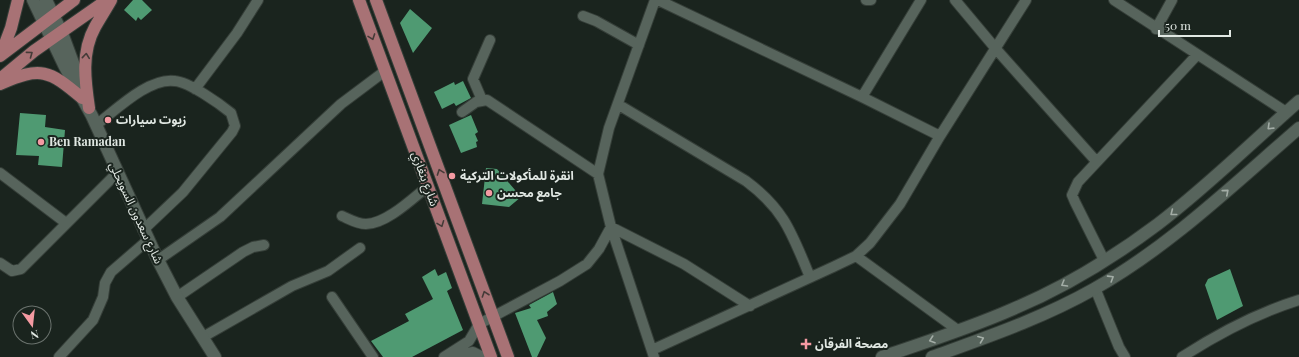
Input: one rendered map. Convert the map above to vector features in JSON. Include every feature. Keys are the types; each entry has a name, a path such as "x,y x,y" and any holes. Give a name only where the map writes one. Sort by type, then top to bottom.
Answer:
{"main road":[{"path":"0,56 11,28 18,0"},
{"name":"شارع سعدون السويحلي","path":"33,0 92,116 158,260 177,297 215,357"},
{"path":"46,0 62,33 92,116"},
{"path":"0,56 74,0"},
{"path":"0,79 24,59 107,0"},
{"path":"92,116 84,68 87,47 94,27 111,0"},
{"name":"شارع بنغازي","path":"359,0 491,357"},
{"name":"شارع بنغازي","path":"376,0 508,357"},
{"path":"0,84 24,74 39,72 58,79 82,98"},
{"path":"882,357 959,331 1014,309 1055,289 1104,260 1157,225 1199,191 1299,101"},
{"path":"932,357 1029,320 1095,288 1137,262 1189,225 1299,128"},
{"path":"1125,247 1137,262"}],"street":[{"path":"195,89 258,0"},
{"path":"654,0 619,105 609,128 598,174 611,227 653,354 856,256 870,243 900,204 940,136 1026,0"},
{"path":"658,0 862,97 940,136"},
{"path":"866,0 871,0"},
{"path":"862,97 921,0"},
{"path":"955,0 996,49 1096,161"},
{"path":"1114,0 1156,29 1286,112"},
{"path":"1156,29 1172,0"},
{"path":"584,16 639,45"},
{"path":"482,100 473,79 490,40"},
{"path":"1104,260 1072,195 1078,182 1096,161 1197,55"},
{"path":"158,260 220,217 341,104 385,71"},
{"path":"59,357 93,320 102,298 105,283 111,272 146,235 183,192 232,132 234,126 231,113 195,89 177,81 164,81 150,85 92,116"},
{"path":"462,112 482,100 487,100 598,174"},
{"path":"619,105 746,181 764,194 783,217 810,277"},
{"path":"0,173 66,223"},
{"path":"0,263 12,271 21,268 117,173"},
{"path":"342,216 357,223 372,224 394,212 427,187"},
{"path":"444,357 469,342 479,324 493,315 560,281 587,264 599,249 611,227"},
{"path":"611,227 684,264 750,306"},
{"path":"177,297 243,252 253,247 264,245"},
{"path":"203,338 292,286 328,271 360,248"},
{"path":"856,256 959,331"},
{"path":"1095,288 1119,347 1125,357"},
{"path":"332,297 374,357"},
{"path":"1182,357 1224,332 1250,319 1275,308 1299,300"},
{"path":"450,357 473,352 484,357"}],"building":[{"path":"133,0 142,0 152,10 141,20 138,17 136,21 124,10"},
{"path":"410,9 432,28 413,53 400,23"},
{"path":"463,81 471,98 456,106 454,103 442,109 434,92 454,82 455,85"},
{"name":"Ben Ramadan","path":"20,113 46,115 45,127 65,130 62,167 38,165 39,156 16,155"},
{"path":"471,115 478,132 475,134 478,141 476,142 477,147 461,153 449,125"},
{"path":"486,168 497,169 521,197 509,207 482,204"},
{"path":"435,269 438,276 446,272 452,288 447,291 463,330 412,357 383,357 371,341 409,321 405,314 433,299 422,277"},
{"path":"1230,269 1243,306 1217,320 1205,285 1208,279"},
{"path":"553,292 557,304 547,312 548,316 537,320 546,338 537,357 532,357 515,313 531,308 529,305"}],"place":[{"name":"زيوت سيارات","path":"108,120"},
{"name":"Ben Ramadan","path":"41,142"},
{"name":"انقرة للمأكولات التركية","path":"452,176"},
{"name":"جامع محسن","path":"489,193"},
{"name":"مصحة الفرقان","path":"806,344"}]}
